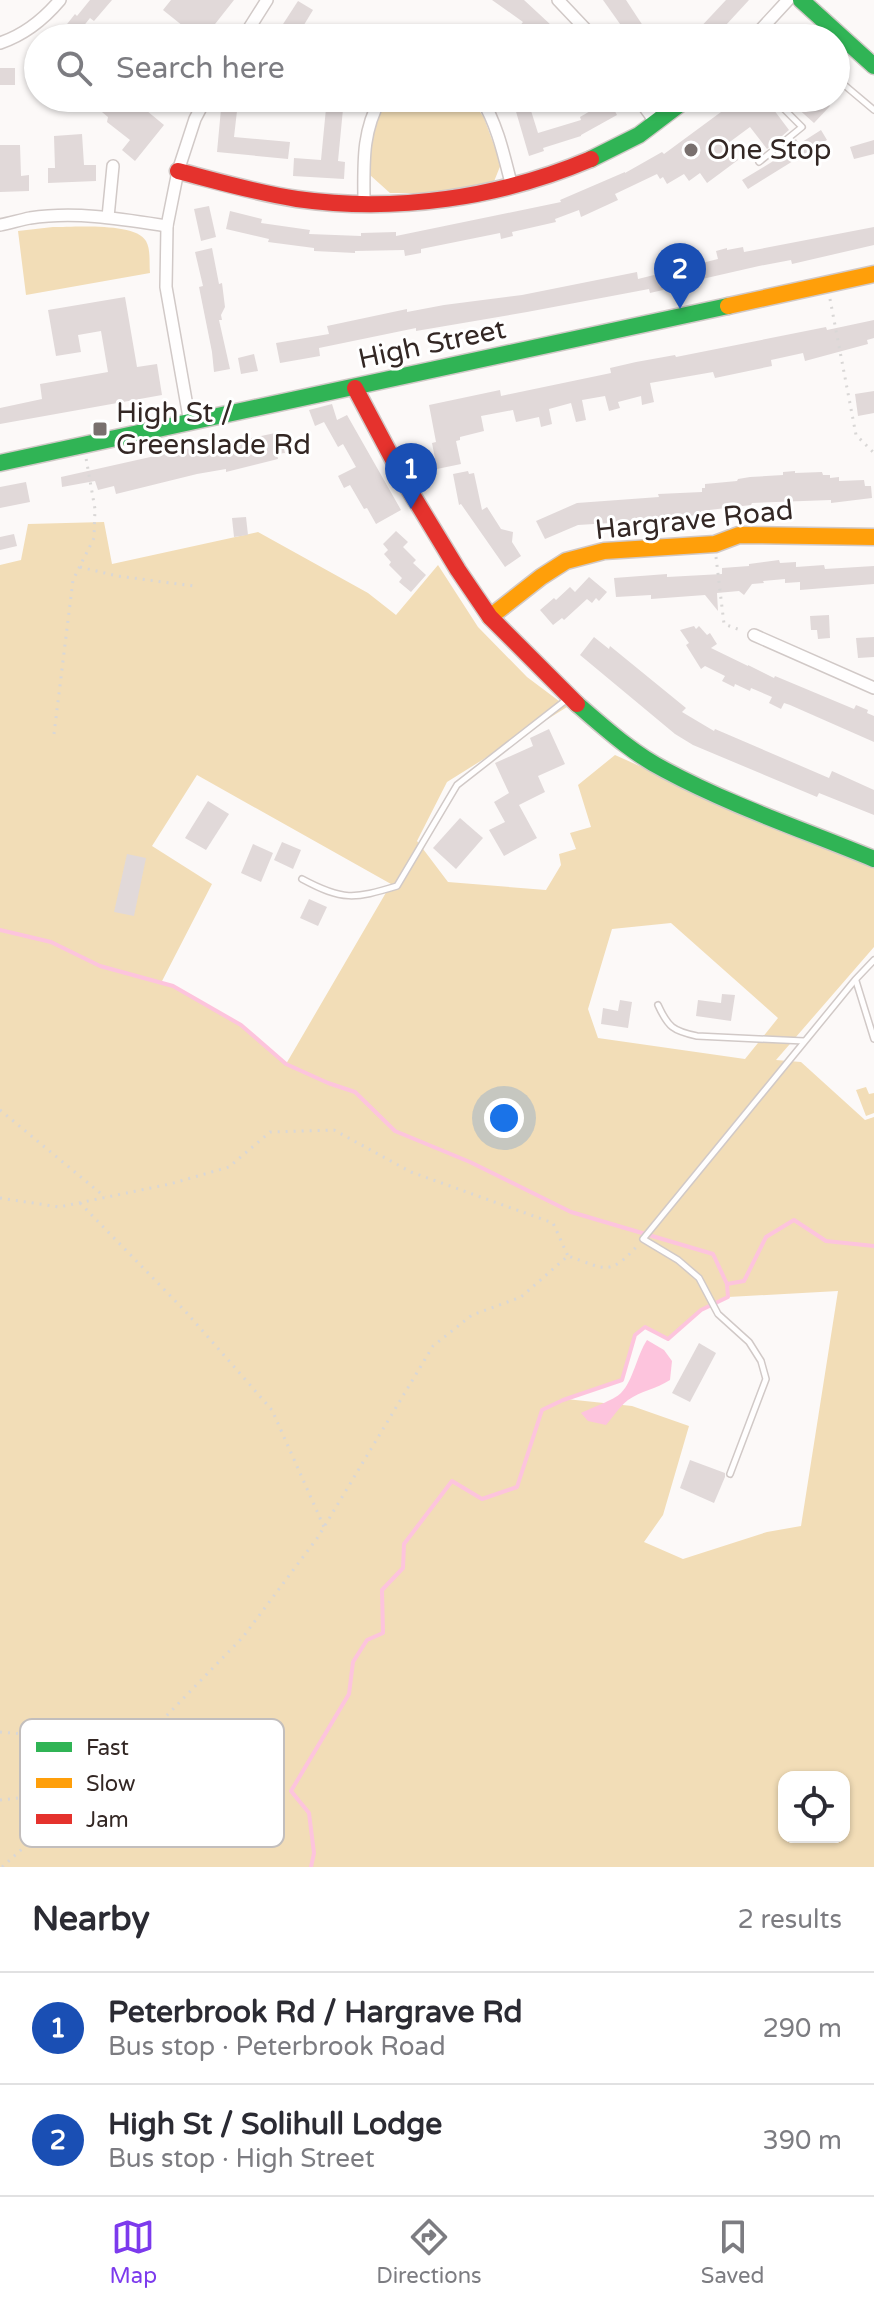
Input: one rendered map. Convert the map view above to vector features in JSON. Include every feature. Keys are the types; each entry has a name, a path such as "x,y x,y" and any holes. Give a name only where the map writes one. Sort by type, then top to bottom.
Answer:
{"street":[{"path":"34,24 60,0"},
{"path":"252,24 267,0"},
{"path":"558,0 581,24"},
{"path":"766,24 788,0"},
{"path":"801,0 828,24"},
{"path":"0,43 24,30"},
{"path":"850,44 874,66"},
{"path":"190,423 166,287 167,226 178,171 199,112"},
{"path":"364,205 366,134 373,112"},
{"path":"489,112 500,138 512,187"},
{"path":"648,112 656,123"},
{"path":"178,171 312,201 364,205 436,201 512,187 550,175 621,144 670,112"},
{"path":"108,217 113,166"},
{"path":"0,225 32,218 108,217 167,226"},
{"name":"High Street","path":"0,463 874,274"},
{"path":"355,388 414,498 490,617 570,696 621,742 664,770 757,813 874,859"},
{"name":"Hargrave Road","path":"490,617 566,561 604,551 715,544 739,535 874,537"},
{"path":"754,635 874,688"}],"lane":[{"path":"850,90 874,110"},
{"path":"759,162 802,127 787,112"},
{"path":"302,879 326,892 346,896 397,886 457,785 570,696"},
{"path":"730,1474 766,1379 761,1361 749,1342 718,1314 699,1278 644,1238 874,960"},
{"path":"855,980 874,1039"},
{"path":"658,1005 673,1030 682,1033 805,1041"}],"path":[{"path":"827,284 856,435 874,453"},
{"path":"54,734 73,580 94,538 95,509 84,446"},
{"path":"715,544 724,624 754,635"},
{"path":"80,567 117,576 194,586"},
{"path":"0,1110 106,1197"},
{"path":"0,1198 59,1207 80,1203 170,1184 229,1167 270,1132 334,1130 411,1172 553,1223 568,1256 605,1269 621,1263 644,1238"},
{"path":"80,1203 186,1312 272,1410 324,1527"},
{"path":"163,1719 243,1637 324,1527 433,1346 472,1315 521,1297 568,1256"},
{"path":"0,1732 20,1734"},
{"path":"0,1800 20,1798"},
{"path":"2,1867 24,1847"}],"shaded area":[{"path":"381,112 480,112 501,164 493,184 439,193 390,193 370,175 375,126"},
{"path":"53,227 117,228 140,235 149,248 150,273 26,295 18,231"},
{"path":"104,522 112,564 258,532 368,593 396,615 438,565 478,627 527,677 567,707 447,782 417,841 448,882 546,890 561,865 559,854 576,849 570,833 591,827 578,785 615,755 874,867 874,947 776,1060 801,1062 865,1120 874,1117 874,1867 0,1867 0,565 21,560 28,524","holes":["197,775 391,884 286,1064 241,1025 173,986 161,983 212,884 152,846","671,923 778,1018 745,1059 598,1038 588,1009 612,929","838,1291 801,1526 767,1532 683,1559 644,1542 663,1515 689,1426 632,1406 566,1399 622,1380 634,1335 645,1327 668,1339 701,1310 728,1297"]},
{"path":"866,1087 869,1094 874,1093 874,1113 866,1116 856,1090"},
{"path":"647,1340 664,1350 672,1361 670,1380 628,1400 606,1425 588,1421 581,1413 613,1398 625,1388"}],"building":[{"path":"90,0 112,0 94,21 90,18 85,24 67,24 75,14 77,16"},
{"path":"171,0 234,0 215,24 180,24 163,10"},
{"path":"492,0 524,0 550,24 521,24 523,22"},
{"path":"603,0 626,0 642,24 620,24"},
{"path":"726,0 749,0 727,24 704,24"},
{"path":"298,1 313,10 304,24 283,24"},
{"path":"0,68 15,68 15,85 0,85"},
{"path":"102,112 148,112 164,125 135,161 122,150 130,140 107,122 108,117"},
{"path":"221,112 237,112 234,137 290,142 288,159 217,152"},
{"path":"326,112 343,112 338,161 345,162 344,179 293,176 294,158 321,160"},
{"path":"516,112 531,112 538,133 581,120 580,117 589,112 615,112 617,115 581,136 543,148 544,151 529,156"},
{"path":"721,112 776,112 789,130 767,149 750,127 727,144 738,160 707,183 700,173 689,181 684,174 667,184 657,174 615,194 618,200 581,217 579,210 555,219 556,222 512,232 513,236 501,239 500,233 421,249 421,253 405,256 404,250 355,253 314,251 314,248 268,242 269,239 226,229 230,211 262,219 261,223 310,230 309,234 361,236 361,233 396,232 396,236 561,202 625,173 662,152 664,154"},
{"path":"802,112 824,112 814,123"},
{"path":"821,130 827,140 748,189 742,180 775,160 773,158 796,139 799,144"},
{"path":"82,134 84,165 96,165 96,181 48,183 48,168 55,168 54,136"},
{"path":"874,140 874,154 854,159 850,147"},
{"path":"0,145 20,145 21,176 29,175 29,191 0,192"},
{"path":"209,206 216,237 201,241 194,209"},
{"path":"874,227 874,245 792,264 791,260 759,266 650,293 649,289 416,331 416,328 319,348 320,356 280,363 276,343 329,334 327,326 407,309 407,312 522,295 637,272 638,279 718,259 716,251 727,248 743,247 744,252"},
{"path":"212,248 219,284 222,283 225,307 222,320 219,320 230,369 214,372 199,287 203,286 195,252"},
{"path":"125,297 137,367 157,364 162,395 0,424 0,408 42,399 40,384 108,372 101,331 78,335 81,352 56,356 48,310"},
{"path":"874,320 874,338 867,340 868,344 805,361 803,353 771,360 772,366 715,378 713,372 650,383 654,402 642,405 641,396 618,402 620,408 609,411 605,396 582,400 586,420 576,422 571,403 549,409 552,424 541,427 539,417 516,422 513,410 481,416 484,431 460,437 456,441 461,464 437,469 429,405 500,390 501,396 611,373 610,368 636,362"},
{"path":"254,354 258,371 241,374 238,358"},
{"path":"874,391 874,413 858,416 855,394"},
{"path":"332,404 337,420 347,415 401,510 376,524 350,485 344,488 338,476 356,467 343,444 338,447 324,422 315,426 309,410"},
{"path":"280,432 285,453 277,454 278,459 226,472 226,469 197,474 116,494 114,486 98,490 95,481 62,487 61,477 213,443 214,446"},
{"path":"468,471 469,474 474,473 482,510 487,507 501,529 513,532 512,542 521,556 505,567 459,505 453,474"},
{"path":"795,471 822,472 830,478 839,477 839,481 864,480 865,486 871,486 872,498 831,503 831,500 752,503 673,519 578,525 545,539 536,521 577,503 702,492 705,484"},
{"path":"26,482 30,502 0,508 0,487"},
{"path":"246,517 248,535 234,537 232,518"},
{"path":"396,531 408,542 403,547 416,560 413,563 426,575 411,592 399,582 402,578 389,565 391,562 384,554 388,550 383,544"},
{"path":"14,534 17,546 0,550 0,537"},
{"path":"779,560 780,563 796,562 796,567 824,565 825,569 874,566 874,584 800,590 800,582 785,583 785,579 763,581 752,584 744,595 739,591 717,593 718,611 705,595 651,599 651,595 616,597 614,578 722,574 722,568"},
{"path":"589,577 607,592 599,601 596,598 592,603 587,599 564,620 562,618 553,625 540,610 570,587 575,592"},
{"path":"829,615 830,638 818,639 817,630 811,630 810,616"},
{"path":"694,626 696,629 699,626 707,635 710,633 717,644 711,648 748,666 854,709 856,705 868,710 867,713 874,716 874,742 790,705 784,703 781,709 769,703 772,697 751,688 750,691 735,684 734,687 722,681 725,676 705,666 701,669 680,630"},
{"path":"594,637 609,649 610,646 686,708 682,712 714,731 829,778 832,771 874,790 874,815 819,793 817,797 693,745 675,734 580,655"},
{"path":"874,637 874,657 858,658 856,638"},
{"path":"549,729 565,764 538,776 545,792 519,805 537,838 504,856 489,830 505,822 494,802 509,793 495,763 533,746 530,738"},
{"path":"208,801 229,814 206,850 185,838"},
{"path":"460,818 483,838 456,869 433,848"},
{"path":"282,842 301,850 293,869 274,860"},
{"path":"253,844 273,853 261,882 241,873"},
{"path":"127,854 146,858 134,916 114,912"},
{"path":"309,899 327,907 318,926 300,918"},
{"path":"722,994 735,995 731,1021 696,1016 698,1000 721,1003"},
{"path":"620,1000 632,1002 628,1028 601,1024 603,1008 618,1011"},
{"path":"699,1343 716,1353 690,1402 672,1393"},
{"path":"690,1460 725,1473 714,1503 680,1488"}],"waterway":[{"path":"0,930 51,942 100,966 173,986 241,1025 286,1064 355,1092 395,1131 470,1162 571,1212 713,1254 727,1284 728,1297 701,1310 668,1339 645,1327 635,1335 622,1380 542,1410 517,1487 482,1499 452,1481 404,1544 403,1568 382,1590 383,1633 367,1640 353,1662 349,1694 291,1791 309,1813 314,1853 311,1867"},
{"path":"727,1284 744,1281 766,1237 794,1220 826,1241 874,1246"}],"traffic: fast":[{"path":"801,0 828,24"},
{"path":"850,44 874,66"},
{"path":"591,159 639,135 669,112"},
{"path":"0,463 728,306"},
{"path":"577,704 630,748 665,770 742,806 874,859"}],"traffic: slow":[{"path":"728,306 874,274"},
{"path":"490,617 566,561 604,551 715,544 739,535 874,537"}],"traffic: jam":[{"path":"178,171 297,199 334,203 409,203 447,199 520,184 591,159"},
{"path":"355,388 407,486 490,617 577,704"}],"place":[{"name":"One Stop","path":"691,150"},
{"name":"High St / Solihull Lodge","path":"680,309"},
{"name":"High St / Greenslade Rd","path":"100,429"},
{"name":"Peterbrook Rd / Hargrave Rd","path":"411,509"}]}
